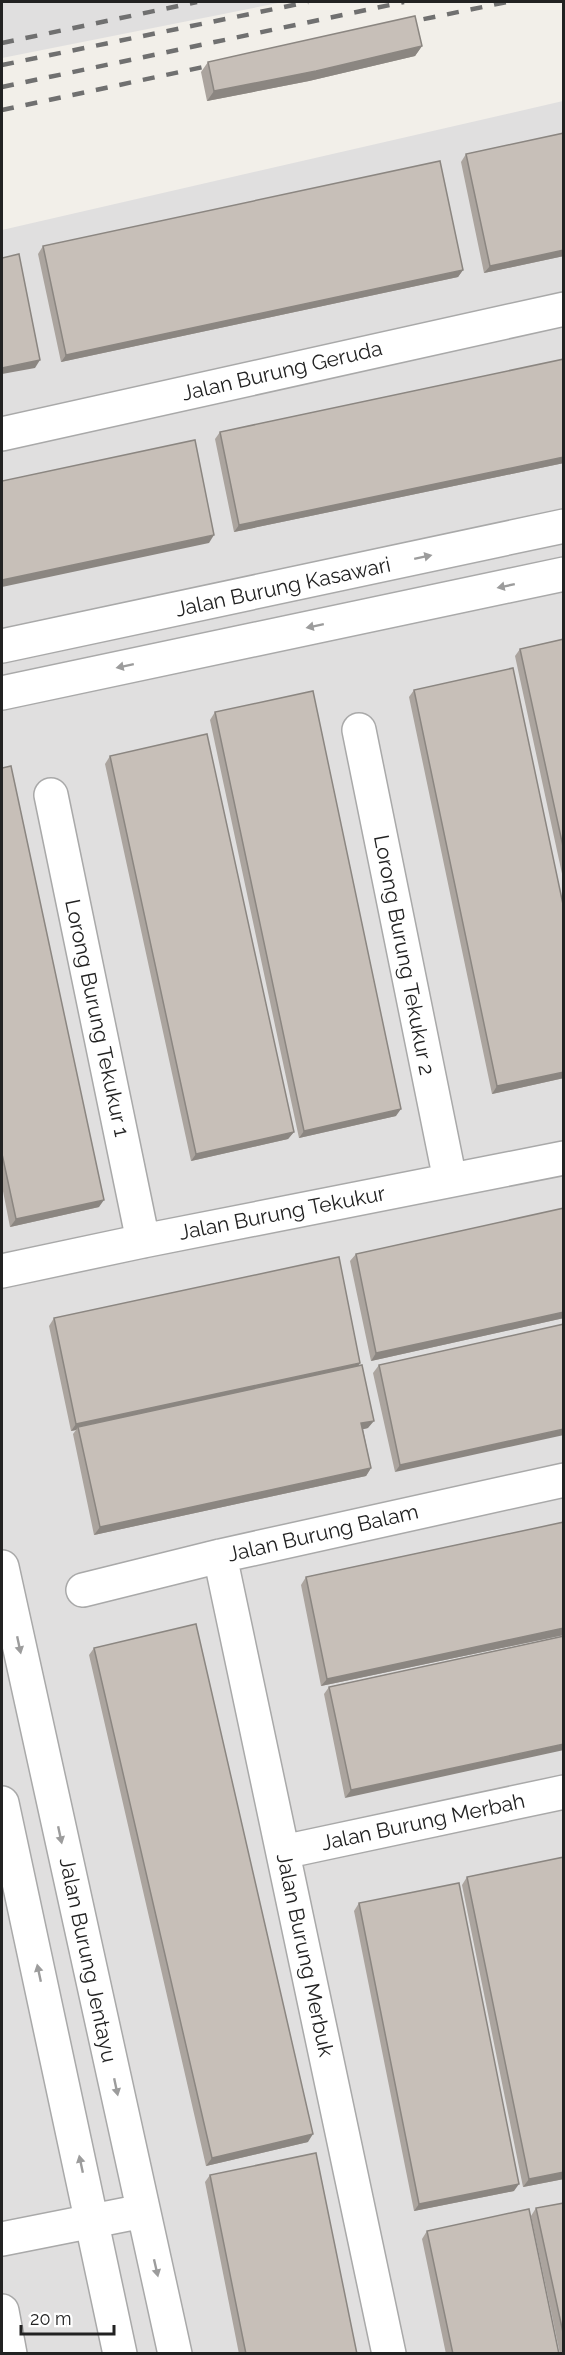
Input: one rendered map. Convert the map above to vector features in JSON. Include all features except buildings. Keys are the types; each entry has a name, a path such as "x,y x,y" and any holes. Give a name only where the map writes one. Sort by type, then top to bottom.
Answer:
{"street":[{"name":"Jalan Burung Geruda","path":"2,434 564,309"},
{"name":"Jalan Burung Kasawari","path":"2,646 564,526"},
{"path":"2,693 564,574"},
{"name":"Lorong Burung Tekukur 2","path":"359,730 450,1180"},
{"name":"Lorong Burung Tekukur 1","path":"51,795 143,1241"},
{"name":"Jalan Burung Tekukur","path":"2,1271 564,1158"},
{"name":"Jalan Burung Balam","path":"83,1590 220,1556 564,1480"},
{"name":"Jalan Burung Merbuk","path":"220,1556 389,2354"},
{"name":"Jalan Burung Jentayu","path":"2,1567 175,2354"},
{"name":"Jalan Burung Merbah","path":"284,1852 564,1792"},
{"path":"2,1803 120,2354"},
{"path":"2,2239 143,2211"},
{"path":"2,2311 10,2354"}],"shaded area":[{"path":"2,2 283,2 2,58"},
{"path":"563,101 563,2353 2,2353 2,230"}],"railway":[{"path":"2,43 197,2"},
{"path":"2,65 308,2"},
{"path":"2,87 404,2"},
{"path":"400,24 507,2"},
{"path":"2,110 222,63"}]}
